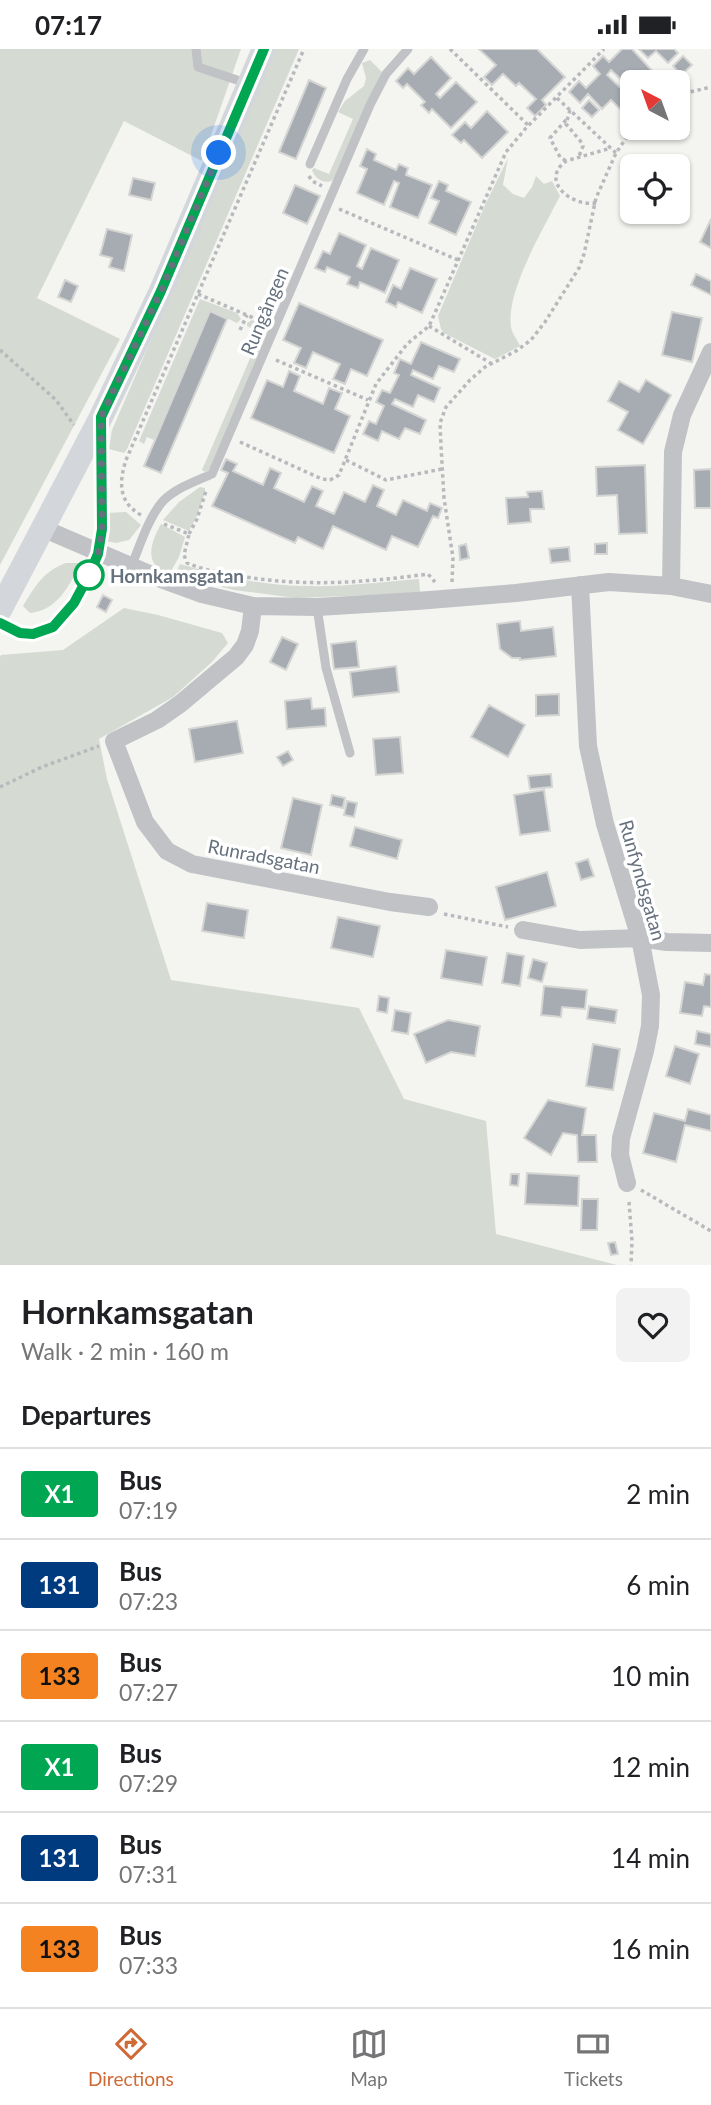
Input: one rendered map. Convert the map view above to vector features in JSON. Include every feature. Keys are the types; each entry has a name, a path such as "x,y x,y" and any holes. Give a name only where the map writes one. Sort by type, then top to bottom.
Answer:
{"street":[{"path":"0,610 101,417 161,291 264,49"},
{"path":"671,586 673,452 682,415 711,352"},
{"path":"42,528 98,554 202,594 253,606 317,607 452,598 609,582 671,586 711,594"},
{"name":"Runfyndsgatan","path":"580,585 588,746 605,824 640,939 650,995 650,1026 645,1051 621,1138 620,1155 627,1183"},
{"path":"114,741 164,715 236,657 245,645 250,631 253,606"},
{"name":"Runradsgatan","path":"114,741 145,823 167,851 192,864 429,907"},
{"path":"523,930 580,940 640,939 711,943"}],"lane":[{"path":"196,49 198,67 248,84"},
{"path":"310,164 347,79 364,49"},
{"name":"Rungången","path":"212,474 381,84 408,49"},
{"path":"0,624 20,633 33,634 53,627 74,603 98,554 103,489 101,417"},
{"path":"131,567 164,500 185,486 212,474"},
{"path":"317,607 326,668 350,753"}],"path":[{"path":"450,49 529,125"},
{"path":"229,437 322,479 330,480 339,475 376,384 407,344 429,326 506,152 604,49"},
{"path":"690,92 711,87"},
{"path":"557,98 616,153"},
{"path":"566,161 550,138 566,121 570,110"},
{"path":"566,121 582,143 578,157"},
{"path":"452,598 453,558 442,469 440,423 446,407 470,380 531,340 545,322 584,254 589,223 606,173 625,140"},
{"path":"596,203 578,203 566,196 559,187 556,174 566,161 611,148"},
{"path":"310,164 309,176 312,181 320,186 334,188"},
{"path":"327,205 458,260"},
{"path":"198,294 276,327"},
{"path":"240,330 247,315"},
{"path":"429,326 492,364"},
{"path":"0,350 56,400 70,421"},
{"path":"264,355 369,400"},
{"path":"346,460 386,480 442,469"},
{"path":"188,534 197,519 212,474"},
{"path":"0,787 42,767 114,741"},
{"path":"429,907 447,916 523,930"},
{"path":"627,1183 711,1231"},
{"path":"627,1183 632,1241 631,1265"}],"shaded area":[{"path":"0,49 241,49 202,161 124,121 37,298 120,339 0,565"},
{"path":"276,49 299,49 127,449 124,453 109,449 112,430"},
{"path":"370,60 382,72 333,180 321,180 312,170 314,168 329,174 353,119 338,112 345,101 364,86 366,78 362,63"},
{"path":"508,158 503,185 513,194 524,198 536,176 544,184 552,181 560,196 526,263 513,300 512,331 520,346 495,359 444,333 438,316"},
{"path":"200,299 237,313 241,319 237,323 210,310 154,440 147,437 144,444 139,441"},
{"path":"252,320 269,331 209,470 205,472 202,470 261,333 247,326"},
{"path":"200,487 205,488 205,492 189,531 163,520 179,502"},
{"path":"126,512 141,525 129,540 116,543 106,541 106,513"},
{"path":"161,524 185,537 179,557 170,573 161,570 152,559 154,538"},
{"path":"66,563 78,563 79,566 66,590 48,607 30,613 23,606 36,586 52,570"},
{"path":"180,564 211,573 290,586 334,586 419,579 420,593 296,598 234,590 175,575"},
{"path":"124,608 222,633 228,643 212,662 173,697 99,739 107,779 171,980 359,1008 404,1099 486,1121 496,1234 617,1265 0,1265 0,657 63,650"}],"building":[{"path":"479,49 537,49 565,77 542,100 546,105 535,116 527,108 536,99 519,83 516,86 503,74 492,85 484,77 496,65"},
{"path":"622,49 632,49 651,70 620,70 620,78 611,70 607,75 620,87 620,109 611,100 602,109 588,94 580,103 569,92 579,81 586,88 600,74 593,66 603,56 609,62"},
{"path":"639,49 674,49 678,53 668,63 656,51 648,58"},
{"path":"683,56 692,65 686,70 677,70 673,66"},
{"path":"431,57 451,78 436,94 440,98 456,82 477,102 451,128 432,109 429,113 421,105 425,102 407,84 403,88 396,81 408,68 414,74"},
{"path":"309,80 326,88 296,159 279,152"},
{"path":"589,100 599,110 592,117 582,108"},
{"path":"487,111 508,132 482,158 464,140 461,143 452,135 465,122 471,128"},
{"path":"367,149 376,154 374,160 396,170 399,164 408,168 406,175 432,185 418,218 390,207 399,183 394,181 384,205 357,193 367,169 360,166"},
{"path":"133,178 155,183 151,200 129,195"},
{"path":"439,181 448,185 446,191 471,202 456,235 429,223 439,201 431,198"},
{"path":"295,185 320,196 307,224 283,213"},
{"path":"711,219 711,248 700,242"},
{"path":"107,229 132,235 124,271 109,267 112,258 100,255"},
{"path":"339,233 366,245 357,266 362,269 371,248 399,260 385,293 360,282 358,288 347,284 350,277 327,267 325,272 315,268 323,251 330,254"},
{"path":"410,268 437,279 422,313 398,302 396,307 386,302 393,285 401,289"},
{"path":"696,274 711,281 711,295 691,285"},
{"path":"65,280 78,286 71,302 58,297"},
{"path":"299,303 383,340 367,376 351,369 345,384 333,379 340,364 313,352 306,368 294,363 301,348 283,340"},
{"path":"210,311 227,319 161,473 144,466"},
{"path":"672,312 702,318 692,362 662,355"},
{"path":"421,342 460,359 454,372 439,366 433,379 413,370 411,375 440,388 434,402 418,395 413,407 395,399 392,404 426,420 420,434 405,428 399,439 382,431 378,441 363,434 369,421 376,424 384,406 376,402 382,390 390,393 399,375 394,373 400,359 411,364"},
{"path":"289,371 300,376 294,391 323,404 329,388 342,393 335,409 350,416 334,453 251,418 267,380 283,387"},
{"path":"646,380 671,395 643,444 618,430 628,412 608,401 619,381 639,392"},
{"path":"226,459 237,464 233,471 263,485 270,468 281,473 274,488 304,502 312,486 323,491 316,506 334,514 344,492 365,502 373,485 384,490 377,506 396,515 403,500 427,511 430,503 442,508 438,518 433,516 418,547 392,536 386,550 333,526 323,549 298,537 295,543 212,506 228,473 221,470"},
{"path":"645,465 647,533 619,534 617,495 597,496 596,467"},
{"path":"711,469 711,508 695,508 694,470"},
{"path":"542,491 544,509 530,509 531,522 508,524 506,498 528,497 527,492"},
{"path":"607,543 607,554 595,554 595,544"},
{"path":"466,544 469,558 460,560 459,546"},
{"path":"569,547 570,561 551,563 549,549"},
{"path":"103,595 112,600 106,612 97,607"},
{"path":"520,621 521,631 553,627 556,656 520,660 512,658 500,649 497,624"},
{"path":"282,637 298,644 286,670 270,662"},
{"path":"356,641 359,667 334,669 331,644"},
{"path":"396,666 399,692 353,697 350,672"},
{"path":"559,694 559,715 536,716 536,695"},
{"path":"311,698 312,709 325,708 326,726 287,729 285,701"},
{"path":"489,705 525,725 508,757 471,737"},
{"path":"237,721 243,753 195,762 189,729"},
{"path":"400,737 403,773 376,775 373,739"},
{"path":"288,751 293,760 283,766 277,757"},
{"path":"551,774 552,787 530,789 528,776"},
{"path":"544,790 550,831 520,835 514,795"},
{"path":"332,795 345,798 343,808 330,805"},
{"path":"293,798 322,805 311,855 281,848"},
{"path":"347,801 357,803 354,817 344,815"},
{"path":"355,827 402,840 397,859 350,846"},
{"path":"588,859 594,876 581,880 576,863"},
{"path":"547,872 556,906 505,920 496,887"},
{"path":"207,903 248,910 244,938 202,931"},
{"path":"338,917 380,926 373,957 331,948"},
{"path":"446,950 487,957 482,985 441,978"},
{"path":"507,953 524,956 520,986 502,983"},
{"path":"533,959 547,963 542,982 528,978"},
{"path":"705,974 711,975 711,1007 704,1006 702,1016 680,1013 685,982 703,985"},
{"path":"544,986 587,990 585,1009 562,1007 561,1017 541,1015"},
{"path":"379,996 389,998 387,1013 377,1011"},
{"path":"589,1006 617,1010 615,1023 587,1019"},
{"path":"395,1010 411,1013 408,1034 392,1031"},
{"path":"448,1020 480,1026 475,1056 451,1052 426,1063 414,1034"},
{"path":"697,1031 711,1034 711,1047 695,1044"},
{"path":"593,1044 620,1049 613,1090 586,1086"},
{"path":"675,1046 699,1054 690,1084 666,1076"},
{"path":"548,1100 586,1108 582,1135 596,1135 597,1162 578,1162 577,1135 563,1133 551,1155 524,1138"},
{"path":"688,1109 711,1115 711,1131 685,1125 676,1162 643,1153 654,1113 685,1121"},
{"path":"527,1173 579,1176 578,1206 525,1204"},
{"path":"511,1174 519,1174 518,1186 510,1185"},
{"path":"582,1199 598,1199 597,1230 581,1230"},
{"path":"615,1242 618,1254 611,1255 608,1243"}],"bus line":[{"name":"X1","path":"0,623 20,633 33,634 53,627 74,603 89,575 98,554 102,529 101,417 161,291 264,49"}],"place":[{"name":"Hornkamsgatan","path":"89,575"}],"route":[{"path":"89,575 98,554 102,529 101,417 161,291 219,153"}]}
